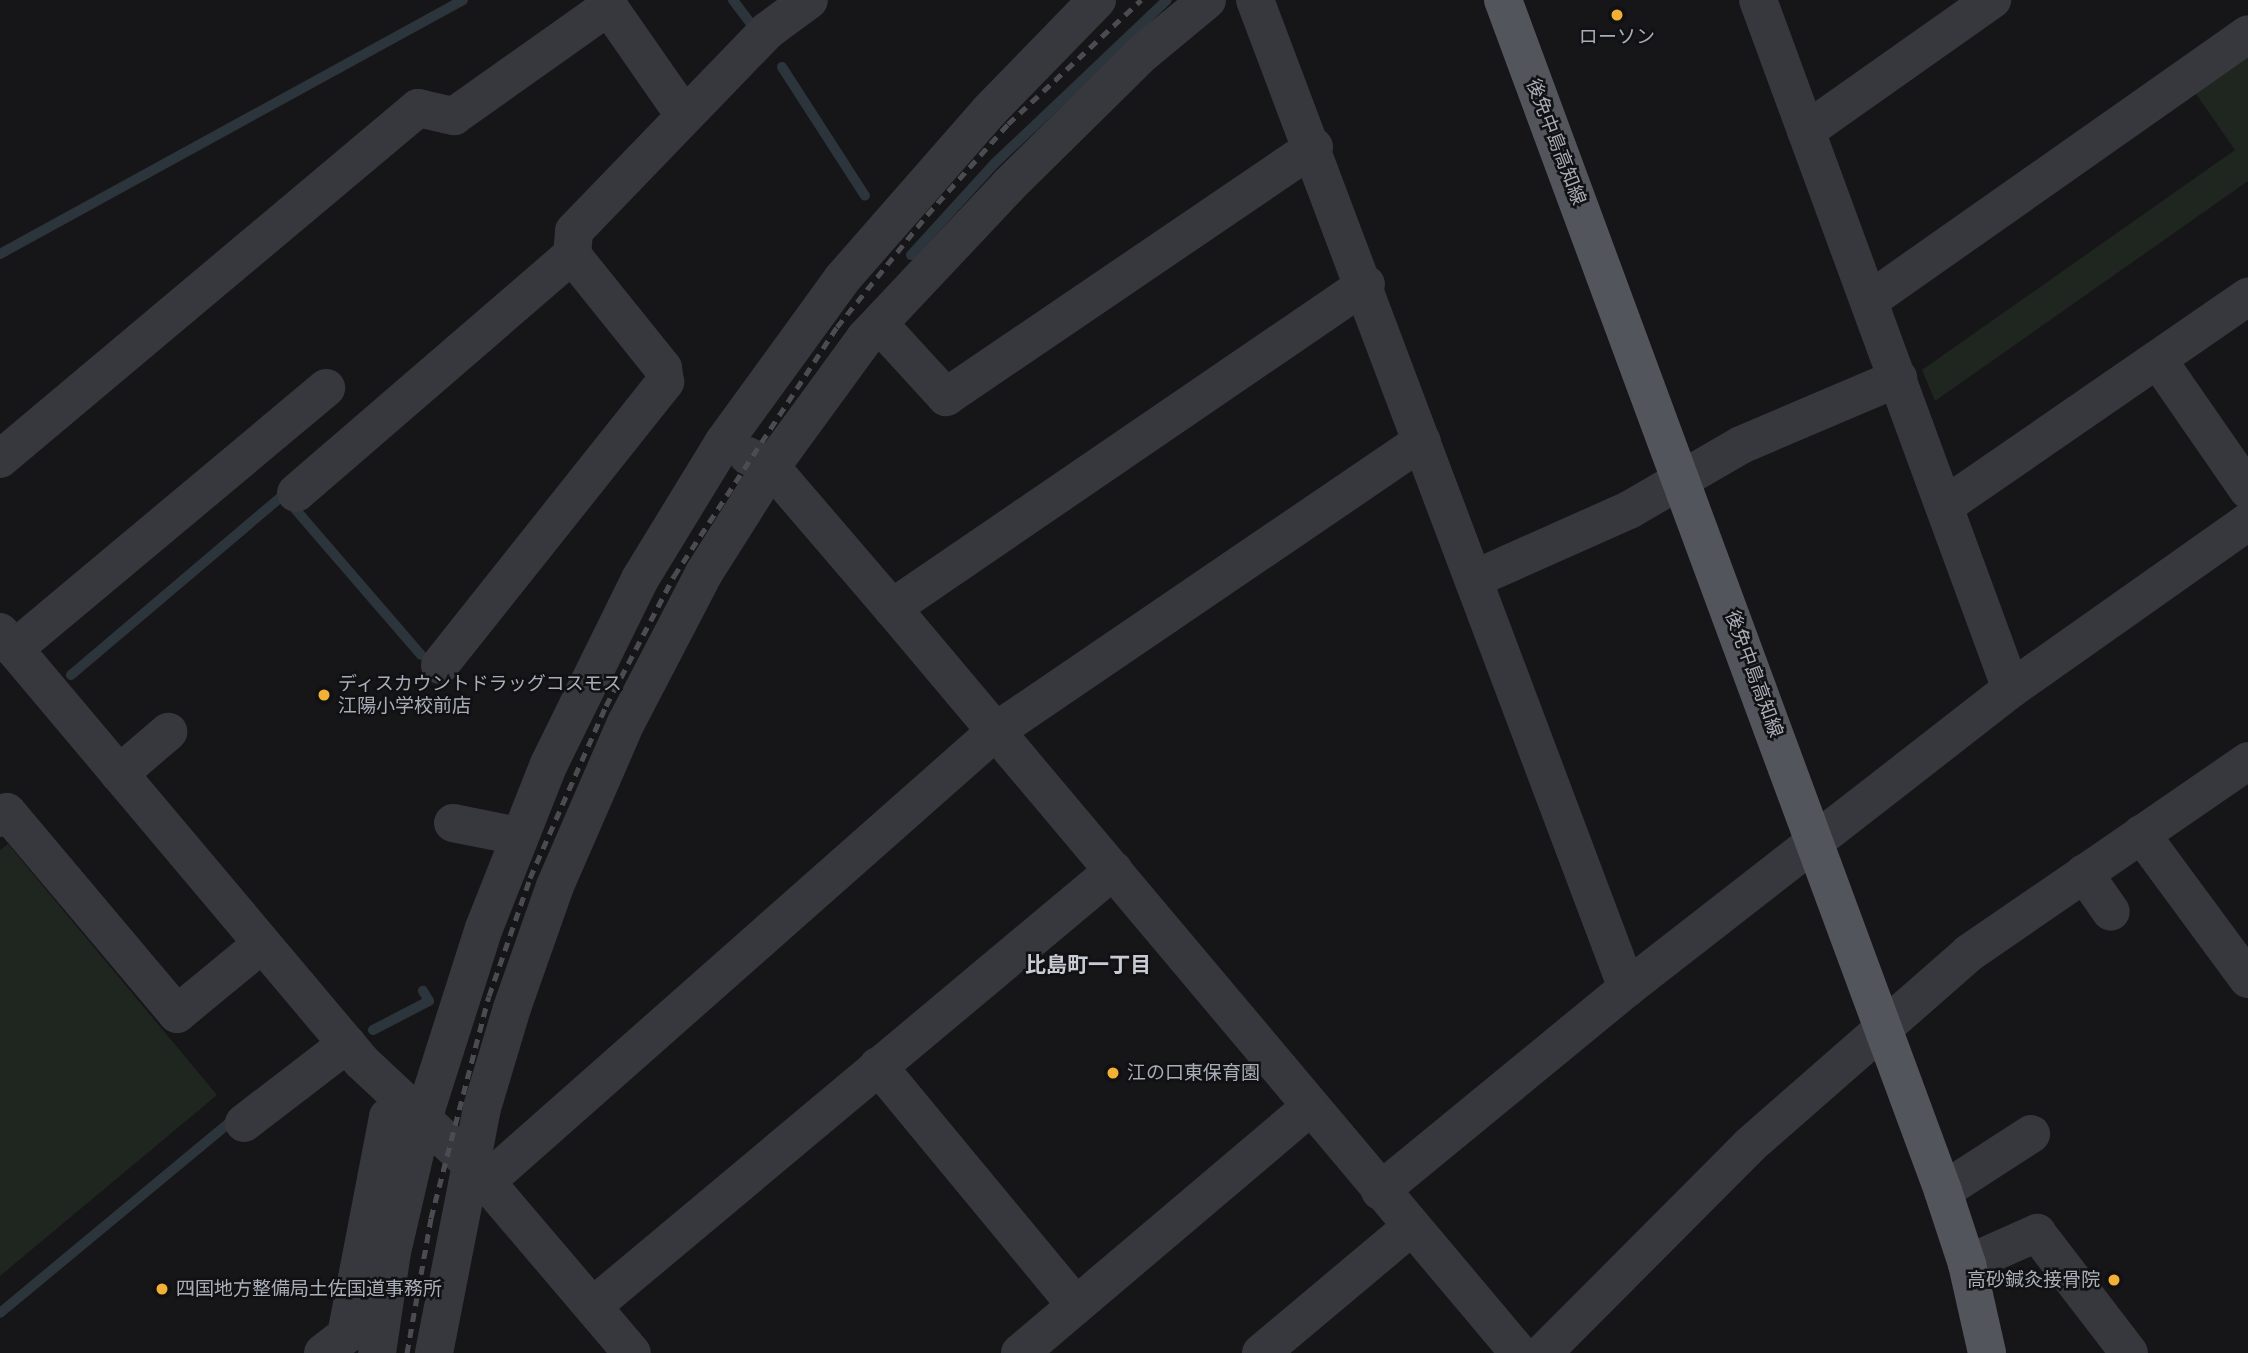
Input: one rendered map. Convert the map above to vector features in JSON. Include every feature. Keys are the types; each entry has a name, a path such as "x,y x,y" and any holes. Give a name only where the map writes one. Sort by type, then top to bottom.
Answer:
{"main road":[{"name":"後免中島高知線","path":"1503,0 1943,1191 1967,1264 1987,1353"}],"street":[{"path":"440,665 666,382 663,368 572,254 574,231 768,31 809,0"},
{"path":"348,1348 392,1252 415,1114 518,836 592,670 640,579 723,443 842,279 989,111 1097,0"},
{"path":"434,1353 479,1172 512,1008 560,873 626,723 704,573 771,467 865,338 1009,185 1143,54 1208,0"},
{"path":"1255,0 1366,284 1626,988"},
{"path":"1758,0 1946,505 2011,689"},
{"path":"1806,131 1992,0"},
{"path":"0,459 418,107 454,116 606,3 684,115"},
{"path":"1870,300 2248,34"},
{"path":"880,325 946,397 1314,147"},
{"path":"296,494 572,254"},
{"path":"892,608 1366,284"},
{"path":"1946,505 2248,297"},
{"path":"2158,360 2248,489"},
{"path":"1474,579 1629,510 1741,445 1898,378"},
{"path":"326,388 7,641 347,1044 415,1114 479,1172 632,1353"},
{"path":"479,1172 996,732 1422,441"},
{"path":"723,443 771,467 1114,870 1410,1228 1519,1353"},
{"path":"1380,1191 1626,988 1815,839 2011,689 2248,522"},
{"path":"119,774 169,732"},
{"path":"1542,1353 1750,1146 1969,953 2248,761"},
{"path":"0,818 7,812 177,1014 262,944"},
{"path":"453,823 518,836"},
{"path":"2141,834 2248,979"},
{"path":"593,1306 1114,870"},
{"path":"2084,873 2111,912"},
{"path":"244,1123 347,1044"},
{"path":"878,1066 1076,1305"},
{"path":"1020,1353 1309,1108"},
{"path":"1943,1191 2031,1134"},
{"path":"1261,1353 1410,1228"},
{"path":"1967,1264 2037,1233 2129,1353"}],"shaded area":[{"path":"2248,53 2248,181 1935,401 1922,370 2235,150 2194,91"},
{"path":"8,844 217,1095 0,1276 0,850"}],"waterway":[{"path":"0,254 463,0"},
{"path":"733,0 754,28"},
{"path":"911,255 994,164 1167,0"},
{"path":"782,67 865,196"},
{"path":"71,675 283,495 421,655"},
{"path":"373,1030 429,1001 423,991"},
{"path":"0,1313 234,1119"}],"railway":[{"path":"407,1353 431,1218 489,996 530,878 606,706 674,576 837,327 927,215 1008,124 1141,0"}],"place":[{"name":"ローソン","path":"1617,15"},
{"name":"ディスカウントドラッグコスモス 江陽小学校前店","path":"324,695"},
{"name":"江の口東保育園","path":"1113,1073"},
{"name":"高砂鍼灸接骨院","path":"2114,1280"},
{"name":"四国地方整備局土佐国道事務所","path":"162,1289"}],"district":[{"name":"比島町一丁目","path":"1088,965"}]}
